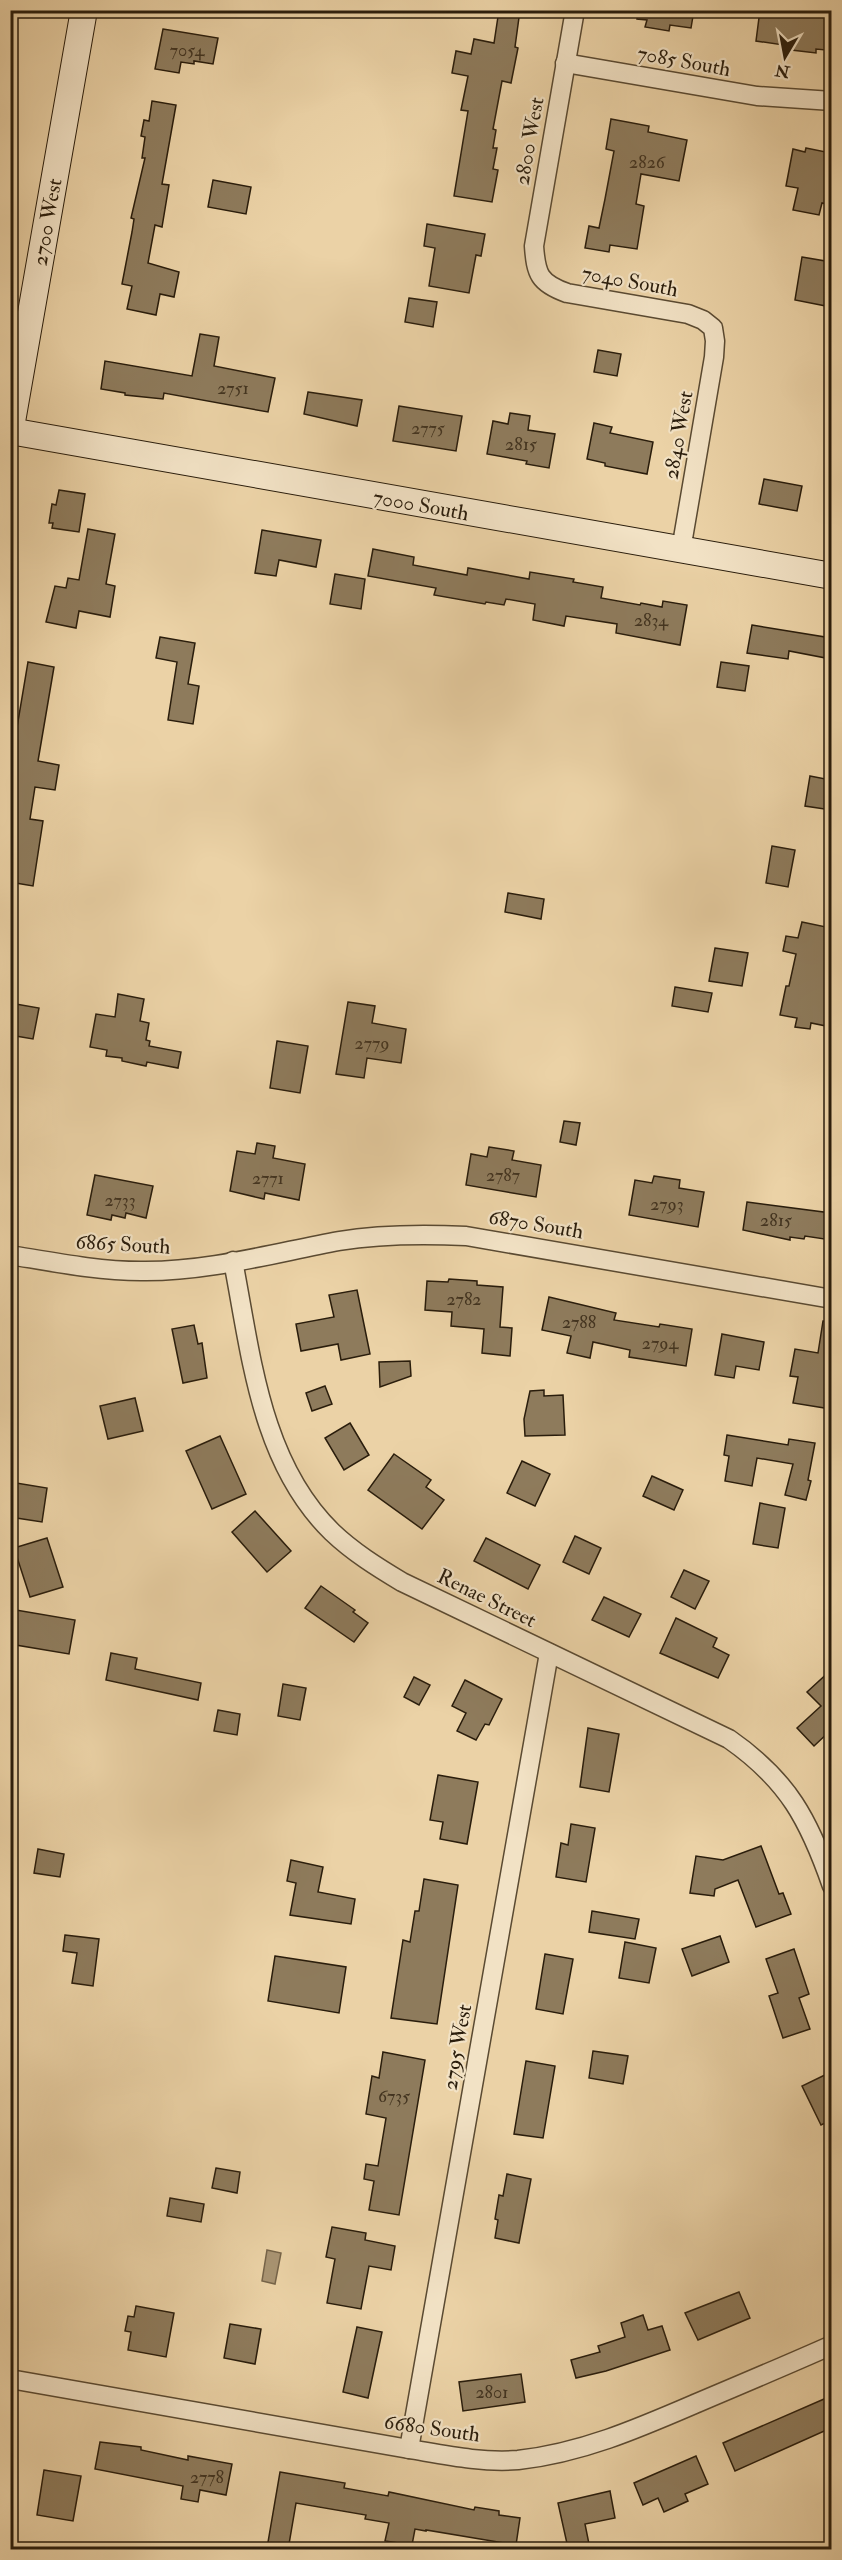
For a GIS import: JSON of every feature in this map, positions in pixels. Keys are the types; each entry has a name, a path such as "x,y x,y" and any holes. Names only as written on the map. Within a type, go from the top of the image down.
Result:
{"main road":[{"name":"2700 West","path":"11,431 84,10"},
{"name":"7000 South","path":"11,431 831,576"}],"street":[{"name":"2800 West","path":"540,278 535,265 534,246 575,10"},
{"name":"7085 South","path":"566,63 757,96 831,101"},
{"name":"7040 South","path":"540,278 550,287 567,293 688,314 703,320 713,328"},
{"name":"2840 West","path":"681,550 714,357 713,328"},
{"name":"6870 South","path":"233,1261 374,1237 412,1234 466,1236 831,1299"},
{"name":"6865 South","path":"10,1255 141,1272 233,1261"},
{"name":"Renae Street","path":"233,1261 258,1388 270,1429 284,1465 304,1497 331,1531 364,1559 402,1582 729,1739 749,1753 767,1768 791,1797 807,1822 831,1886"},
{"name":"2795 West","path":"409,2449 549,1653"},
{"name":"6680 South","path":"10,2379 409,2449 481,2459 516,2460 561,2454 638,2428 831,2345"}],"shaded area":[{"path":"267,2250 281,2253 275,2284 262,2281"}],"building":[{"path":"499,10 520,10 515,47 518,48 511,83 502,81 493,129 496,130 493,148 497,148 493,169 498,170 492,202 454,196 468,111 461,110 468,76 452,73 456,51 471,54 474,39 494,43"},
{"path":"638,10 694,10 691,28 670,25 669,31 645,27 647,20 637,19"},
{"path":"760,10 800,10 799,14 830,18 826,50 816,49 816,53 783,49 784,45 756,41"},
{"path":"163,29 218,38 213,64 194,61 194,64 181,62 179,73 155,69"},
{"path":"152,101 176,105 162,184 169,185 162,227 155,225 148,263 179,272 174,297 160,294 156,315 127,309 132,286 122,284 134,219 131,218 145,158 142,158 145,137 141,136 144,120 149,121"},
{"path":"611,119 649,126 648,132 687,140 679,181 641,174 636,204 644,206 637,249 610,245 609,252 585,248 589,226 599,228 605,199 614,151 606,149"},
{"path":"806,148 831,153 831,205 822,203 819,215 793,210 798,188 786,186 793,149 805,152"},
{"path":"213,180 251,187 246,214 208,207"},
{"path":"427,224 485,234 481,256 476,255 469,293 429,286 435,248 424,246"},
{"path":"802,257 831,262 831,307 795,300"},
{"path":"409,298 437,302 433,327 405,322"},
{"path":"200,334 219,337 214,366 275,378 268,412 164,393 163,399 125,395 125,393 101,389 105,361 192,376"},
{"path":"598,350 621,354 617,376 594,372"},
{"path":"308,392 362,400 357,426 304,414"},
{"path":"399,406 462,416 456,451 393,441"},
{"path":"510,413 530,416 528,430 555,434 549,468 526,464 527,461 487,454 493,421 508,424"},
{"path":"594,423 612,427 610,433 653,442 647,474 605,466 605,463 587,459"},
{"path":"764,479 802,486 797,511 759,504"},
{"path":"59,490 85,494 79,532 52,528 53,523 49,523 52,504 56,505"},
{"path":"88,529 115,534 106,584 115,586 110,617 79,611 76,628 46,622 55,586 66,588 68,578 79,580"},
{"path":"262,530 321,540 316,567 279,560 276,576 255,573"},
{"path":"373,549 414,557 413,565 467,575 468,568 529,579 530,572 574,579 573,582 603,587 601,598 662,607 663,601 687,605 680,645 616,633 617,624 566,616 564,626 533,620 535,604 506,599 504,605 486,602 485,604 434,595 436,588 368,576"},
{"path":"335,574 365,579 361,609 330,604"},
{"path":"752,625 831,638 831,659 789,651 788,659 747,653"},
{"path":"160,637 195,643 188,684 199,686 193,724 168,720 177,662 156,658"},
{"path":"28,662 54,667 38,761 59,765 55,790 35,787 30,819 43,821 33,886 10,882 10,769"},
{"path":"721,662 749,666 745,691 717,687"},
{"path":"810,776 831,780 831,810 805,806"},
{"path":"772,846 795,850 788,887 766,883"},
{"path":"508,893 544,899 541,919 505,912"},
{"path":"802,922 831,928 831,1027 811,1023 810,1029 795,1027 797,1018 780,1015 796,954 783,951 786,936 798,938"},
{"path":"715,948 748,953 742,986 709,981"},
{"path":"675,987 712,993 708,1012 672,1006"},
{"path":"118,994 144,999 140,1021 149,1023 146,1040 150,1041 149,1046 181,1052 178,1068 147,1062 146,1066 122,1061 122,1058 106,1056 107,1050 90,1047 96,1014 115,1017"},
{"path":"348,1002 375,1006 372,1023 406,1029 401,1063 367,1058 364,1078 336,1074"},
{"path":"10,1003 39,1008 33,1039 10,1035"},
{"path":"277,1041 308,1046 300,1093 270,1088"},
{"path":"564,1121 580,1123 576,1145 560,1142"},
{"path":"257,1143 275,1146 273,1158 305,1164 299,1200 265,1193 264,1199 230,1191 237,1151 255,1154"},
{"path":"489,1147 514,1151 512,1160 541,1165 536,1197 466,1185 471,1154 487,1157"},
{"path":"95,1175 153,1186 146,1218 126,1213 125,1218 112,1215 111,1220 87,1215"},
{"path":"654,1176 680,1180 679,1188 704,1192 698,1227 629,1215 635,1180 652,1183"},
{"path":"747,1202 831,1213 831,1240 805,1236 804,1239 790,1237 790,1240 743,1230"},
{"path":"449,1279 477,1281 477,1285 503,1287 500,1327 512,1328 510,1356 482,1353 484,1329 451,1326 452,1312 425,1310 427,1281 448,1282"},
{"path":"357,1290 370,1354 341,1360 338,1344 301,1351 296,1324 334,1317 329,1295"},
{"path":"549,1297 616,1313 614,1320 692,1329 686,1366 629,1357 630,1350 593,1342 590,1358 567,1353 571,1336 542,1330"},
{"path":"823,1321 831,1322 831,1409 793,1403 798,1377 790,1376 795,1349 818,1353"},
{"path":"194,1325 198,1344 202,1343 207,1378 183,1383 172,1329"},
{"path":"722,1334 764,1342 759,1370 736,1366 734,1378 715,1375"},
{"path":"410,1361 411,1376 380,1387 379,1362"},
{"path":"325,1386 332,1404 312,1411 306,1393"},
{"path":"544,1390 544,1396 563,1395 565,1435 525,1436 524,1419 530,1391"},
{"path":"135,1398 143,1431 108,1439 100,1406"},
{"path":"350,1423 369,1455 344,1470 325,1438"},
{"path":"727,1435 788,1445 789,1439 815,1443 808,1480 811,1481 806,1500 785,1495 793,1464 757,1458 752,1486 725,1481 729,1456 724,1455"},
{"path":"220,1436 246,1494 212,1509 186,1451"},
{"path":"394,1454 431,1480 426,1487 444,1500 422,1529 368,1490"},
{"path":"522,1461 550,1474 535,1506 507,1493"},
{"path":"652,1476 683,1490 674,1510 643,1496"},
{"path":"10,1482 47,1488 42,1522 10,1517"},
{"path":"760,1503 785,1508 778,1548 753,1544"},
{"path":"255,1511 291,1551 267,1572 232,1532"},
{"path":"575,1536 601,1548 589,1574 563,1562"},
{"path":"47,1538 63,1587 30,1597 14,1548"},
{"path":"486,1538 540,1565 528,1589 474,1561"},
{"path":"684,1570 709,1581 695,1609 671,1597"},
{"path":"321,1586 355,1610 353,1612 368,1623 354,1642 305,1608"},
{"path":"604,1597 641,1614 629,1637 592,1620"},
{"path":"10,1609 75,1620 69,1654 10,1644"},
{"path":"676,1618 717,1638 713,1647 729,1655 718,1678 660,1653"},
{"path":"111,1653 137,1658 135,1669 201,1683 198,1700 106,1680"},
{"path":"831,1670 831,1730 814,1746 797,1728 821,1706 807,1692"},
{"path":"414,1677 430,1685 419,1705 404,1697"},
{"path":"465,1680 502,1699 489,1725 485,1724 476,1740 457,1731 466,1713 452,1706"},
{"path":"283,1684 306,1688 300,1720 278,1716"},
{"path":"218,1710 240,1714 237,1735 214,1731"},
{"path":"588,1728 619,1734 609,1792 580,1787"},
{"path":"438,1775 478,1782 467,1844 440,1839 443,1822 430,1820"},
{"path":"571,1824 595,1828 586,1882 556,1877 561,1843 568,1845"},
{"path":"761,1846 779,1894 783,1893 791,1914 756,1927 738,1880 715,1889 714,1896 690,1893 696,1856 723,1860"},
{"path":"38,1849 64,1854 60,1877 34,1873"},
{"path":"291,1860 323,1867 318,1892 355,1899 351,1924 290,1915 296,1883 287,1881"},
{"path":"424,1879 458,1885 437,2024 391,2018 403,1940 410,1942 415,1911 419,1911"},
{"path":"592,1911 639,1919 635,1939 589,1932"},
{"path":"65,1935 99,1939 93,1986 72,1983 77,1953 63,1951"},
{"path":"720,1936 729,1962 692,1976 682,1949"},
{"path":"625,1942 656,1948 649,1983 619,1978"},
{"path":"794,1949 809,1994 799,1998 810,2029 783,2038 769,1996 778,1993 766,1959"},
{"path":"545,1954 573,1959 563,2014 536,2009"},
{"path":"275,1956 346,1967 339,2013 268,2001"},
{"path":"593,2051 628,2056 623,2084 589,2078"},
{"path":"383,2052 425,2060 399,2215 369,2210 374,2181 364,2179 366,2164 378,2166 386,2118 366,2114 372,2076 379,2078"},
{"path":"526,2061 555,2066 543,2138 514,2134"},
{"path":"831,2072 831,2120 821,2125 802,2086"},
{"path":"216,2168 240,2172 237,2193 212,2188"},
{"path":"507,2174 531,2179 519,2243 495,2238 499,2195 503,2196"},
{"path":"170,2198 204,2204 201,2222 167,2216"},
{"path":"332,2227 366,2233 365,2240 395,2246 391,2270 369,2266 361,2309 327,2303 335,2259 326,2257"},
{"path":"739,2292 750,2318 698,2340 685,2313"},
{"path":"136,2306 174,2313 166,2357 128,2350 131,2332 125,2331 128,2316 134,2317"},
{"path":"643,2315 648,2330 662,2326 670,2350 606,2371 576,2378 571,2360 600,2352 598,2346 625,2337 621,2323"},
{"path":"230,2324 261,2329 255,2364 224,2358"},
{"path":"357,2327 382,2332 368,2398 343,2392"},
{"path":"521,2374 525,2402 463,2411 459,2382"},
{"path":"831,2396 831,2428 735,2471 723,2443"},
{"path":"100,2442 141,2447 141,2450 188,2460 188,2456 232,2464 226,2495 200,2490 198,2502 181,2499 183,2486 95,2469"},
{"path":"696,2456 708,2484 685,2494 688,2501 664,2512 658,2498 643,2505 634,2483"},
{"path":"44,2470 81,2476 73,2521 37,2515"},
{"path":"280,2472 345,2483 344,2488 388,2496 389,2492 474,2510 475,2507 499,2511 499,2515 520,2518 516,2545 415,2529 412,2545 385,2541 389,2523 365,2519 366,2515 296,2503 288,2550 267,2548"},
{"path":"610,2491 615,2518 585,2524 589,2544 568,2548 558,2503"}]}
